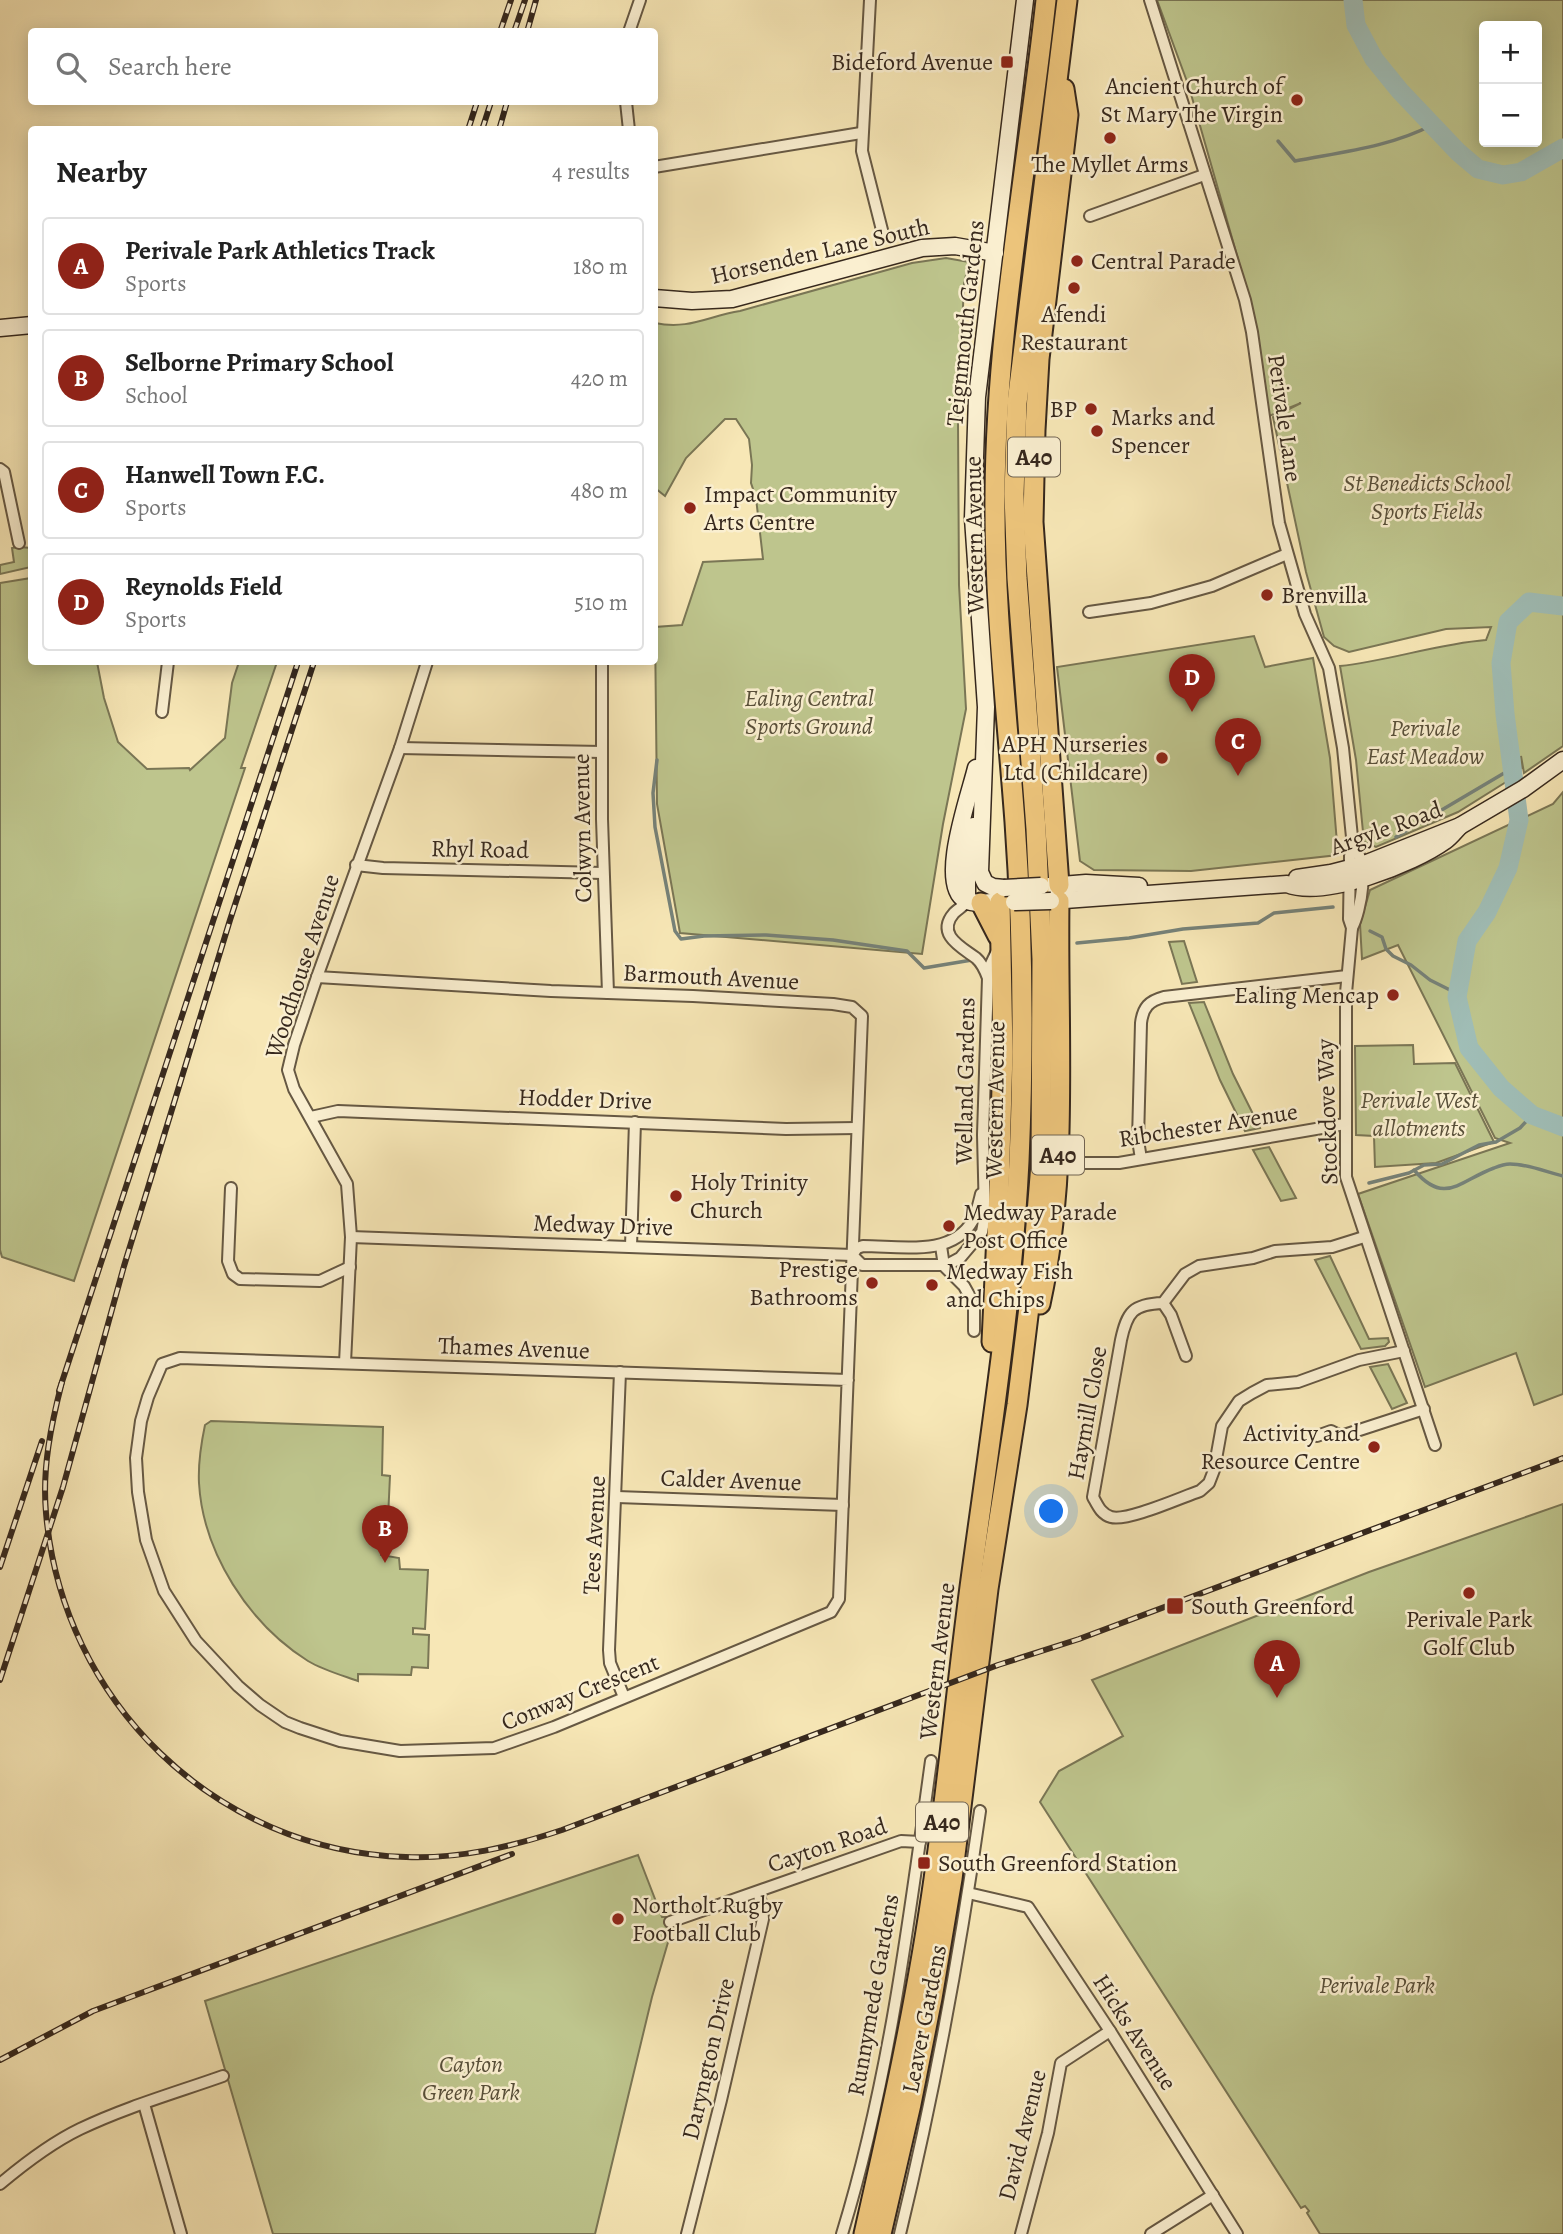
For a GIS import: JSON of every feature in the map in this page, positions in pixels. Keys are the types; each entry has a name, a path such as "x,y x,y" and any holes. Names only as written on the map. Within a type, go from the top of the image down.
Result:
{"highway":[{"name":"Western Avenue","path":"864,2234 895,2099 934,1883 1010,1284 1019,1163 1021,962 1015,830 996,577 997,414 1007,306 1046,0"},
{"name":"Western Avenue","path":"883,2234 932,1998 952,1879 988,1589 1017,1405 1030,1299 1041,1164 1042,959 1014,494 1017,403 1067,0"},
{"name":"A40","path":"1017,1405 1048,1267 1058,1161 1060,1077 1055,893 1033,522 1040,359 1068,116 1060,60"},
{"name":"A40","path":"992,897 999,940 1003,1052 991,1360 996,1406"}],"main road":[{"name":"Teignmouth Gardens","path":"984,735 986,707 973,518 977,397 1026,0"},
{"name":"Horsenden Lane South","path":"658,298 692,301 732,299 930,247 955,246 995,253"},
{"path":"0,328 28,325"},
{"path":"984,735 980,872 992,897"},
{"path":"984,735 953,868 955,889 992,897"},
{"name":"Argyle Road","path":"992,897 1287,884 1297,888 1356,874 1423,855 1447,840 1460,826 1524,789 1563,760"},
{"path":"983,779 969,850 992,897"}],"street":[{"path":"630,28 640,0"},
{"path":"870,0 862,151 883,234"},
{"name":"Perivale Lane","path":"1150,0 1245,300 1256,357 1273,494 1305,614 1329,668 1343,748 1353,847 1360,855 1356,874"},
{"path":"625,105 628,126"},
{"path":"658,165 862,133"},
{"path":"1090,216 1204,175"},
{"path":"0,457 0,469 4,472 19,543"},
{"path":"0,516 13,513"},
{"path":"1089,612 1151,603 1212,586 1287,554"},
{"path":"162,665 162,712 168,665"},
{"name":"Woodhouse Avenue","path":"345,1363 351,1237 347,1184 294,1089 288,1070 317,977 400,748 426,665"},
{"name":"Colwyn Avenue","path":"602,665 603,873 608,993"},
{"path":"400,748 602,752"},
{"name":"Rhyl Road","path":"356,865 383,868 603,873"},
{"name":"Stockdove Way","path":"1356,874 1357,919 1352,928 1347,976 1346,1177 1436,1445"},
{"name":"Welland Gardens","path":"988,978 977,959 959,948 950,936 954,913 992,897"},
{"name":"Welland Gardens","path":"983,1186 988,978 999,940"},
{"path":"1141,1159 1138,1140 1141,1023 1144,1007 1164,997 1347,976"},
{"name":"Barmouth Avenue","path":"317,977 706,996 852,1007 862,1016 852,1255"},
{"name":"Hodder Drive","path":"311,1117 338,1111 786,1129 857,1128"},
{"path":"631,1246 635,1122"},
{"name":"Ribchester Avenue","path":"1077,1163 1119,1163 1345,1124"},
{"path":"983,1186 985,1216 982,1231 972,1247 960,1258 944,1266 862,1265 852,1255 857,1248 863,1246 941,1246 954,1240 966,1231 974,1218 983,1186"},
{"path":"231,1188 228,1261 233,1274 240,1279 320,1281 350,1267"},
{"name":"Medway Drive","path":"351,1237 852,1255"},
{"path":"1186,1356 1171,1315 1163,1303 1185,1273 1199,1266 1253,1258 1275,1251 1332,1247 1364,1237"},
{"path":"941,1246 944,1266 969,1295 974,1308 974,1331"},
{"name":"Conway Crescent","path":"180,1358 162,1364 141,1421 136,1458 140,1515 155,1567 177,1614 213,1660 260,1705 285,1722 340,1741 400,1751 441,1752 503,1746 831,1612 839,1599 852,1255"},
{"name":"Haymill Close","path":"1163,1303 1138,1308 1130,1313 1124,1326 1093,1497 1101,1511 1111,1517 1125,1518 1200,1491 1209,1483 1214,1469 1222,1426 1239,1401 1252,1393 1267,1385 1298,1382 1359,1360 1404,1351"},
{"name":"Thames Avenue","path":"180,1358 848,1380"},
{"name":"Tees Avenue","path":"620,1372 609,1650 610,1663 624,1697"},
{"path":"1317,1436 1331,1431 1341,1436 1423,1409"},
{"name":"Calder Avenue","path":"617,1497 843,1505"},
{"name":"Runnymede Gardens","path":"842,2234 876,2102 915,1882 931,1761"},
{"name":"Leaver Gardens","path":"900,2234 945,2032 979,1811"},
{"name":"Cayton Road","path":"670,1922 901,1841 920,1842"},
{"name":"Daryngton Drive","path":"687,2234 763,1919 758,1892"},
{"name":"Hicks Avenue","path":"968,1893 1028,1907 1111,2031 1237,2234"},
{"name":"David Avenue","path":"1021,2234 1048,2133 1062,2063 1111,2031"},
{"path":"0,2184 32,2158 79,2130 223,2076"},
{"path":"144,2104 181,2234"},
{"path":"1151,2234 1213,2195"}],"green space":[{"path":"1157,0 1563,0 1563,746 1524,773 1521,756 1522,768 1506,778 1506,782 1458,812 1376,847 1364,842 1356,760 1340,666 1486,640 1491,627 1446,629 1349,652 1334,646 1324,637 1306,572 1273,417 1301,403 1269,416 1238,259 1189,87"},
{"name":"Ealing Central Sports Ground","path":"946,258 969,262 964,284 958,421 959,585 966,709 943,824 922,954 680,933 657,804 655,665 658,665 658,627 682,625 703,562 763,559 756,498 751,483 749,439 736,419 725,419 686,458 665,496 658,490 658,324 678,325 698,322 912,263"},
{"path":"12,548 28,548 28,568 0,574 0,565 14,562"},
{"path":"28,578 28,665 98,665 104,698 118,742 147,769 190,770 225,738 232,683 238,665 276,665 241,768 245,768 74,1281 2,1257 0,1250 0,583"},
{"path":"1254,636 1265,667 1313,658 1330,758 1338,855 1191,871 1094,870 1080,861 1057,667"},
{"path":"1563,792 1563,1394 1534,1405 1516,1353 1425,1387 1358,1194 1510,1143 1495,1138 1398,945 1362,959 1360,924 1370,890 1553,804"},
{"path":"1184,941 1197,982 1182,984 1169,942"},
{"path":"1204,1002 1233,1074 1260,1128 1245,1131 1220,1080 1189,1003"},
{"name":"Perivale West allotments","path":"1413,1045 1414,1064 1455,1063 1494,1142 1436,1163 1375,1167 1374,1136 1356,1135 1355,1046"},
{"path":"1269,1147 1296,1198 1281,1201 1253,1150"},
{"path":"1330,1256 1369,1339 1388,1338 1389,1342 1385,1346 1361,1349 1315,1260"},
{"path":"1388,1364 1407,1403 1392,1409 1370,1367"},
{"path":"211,1421 383,1427 382,1475 390,1476 388,1518 383,1519 381,1555 399,1558 400,1569 428,1570 425,1629 413,1628 413,1634 429,1635 428,1668 412,1667 411,1675 358,1674 358,1681 308,1661 287,1646 249,1607 220,1560 202,1509 199,1461 205,1425"},
{"name":"Perivale Park","path":"1563,1504 1563,2234 1320,2234 1307,2213 1309,2211 1305,2206 1301,2208 1040,1802 1059,1771 1123,1736 1092,1680 1369,1572"},
{"name":"Cayton Green Park","path":"638,1855 662,1917 666,1917 671,1932 652,1997 595,2234 273,2234 205,2001"}],"waterway":[{"path":"1353,0 1356,25 1374,59 1400,91 1458,152 1478,169 1503,175 1521,172 1563,148"},
{"path":"1278,141 1295,161 1382,144 1432,125"},
{"path":"1563,606 1529,602 1508,622 1501,663 1519,820 1508,868 1487,912 1467,941 1457,997 1469,1048 1501,1088 1532,1115 1563,1127"},
{"path":"657,760 653,793 655,827 675,931 681,939 766,935 833,940 907,951 924,968 972,960"},
{"path":"1396,837 1511,769"},
{"path":"1077,943 1183,929 1258,923 1274,913 1333,907"},
{"path":"1370,931 1382,937 1386,949 1393,956 1458,994"},
{"path":"1369,1183 1409,1173 1424,1165 1442,1164 1479,1145 1496,1142 1520,1128 1532,1115"},
{"path":"1414,1170 1425,1181 1444,1189 1508,1164 1563,1176"}],"railway":[{"path":"501,28 511,0"},
{"path":"515,28 525,0"},
{"path":"528,28 536,0"},
{"path":"469,126 476,105"},
{"path":"483,126 490,105"},
{"path":"500,126 506,105"},
{"path":"59,1391 297,665"},
{"path":"0,1680 63,1487 124,1266 230,920 313,665"},
{"path":"62,1382 48,1447 46,1513 58,1582 82,1645 117,1703 160,1753 212,1795 271,1827 336,1848 406,1857 485,1851 562,1830 998,1665 1079,1639 1563,1458"},
{"path":"0,1567 42,1441"},
{"path":"0,2060 93,2011 512,1854"}],"place":[{"name":"Bideford Avenue","path":"1007,62"},
{"name":"Ancient Church of St Mary The Virgin","path":"1297,100"},
{"name":"The Myllet Arms","path":"1110,138"},
{"name":"Central Parade","path":"1077,261"},
{"name":"Afendi Restaurant","path":"1074,288"},
{"name":"BP","path":"1091,409"},
{"name":"Marks and Spencer","path":"1097,431"},
{"name":"Impact Community Arts Centre","path":"690,508"},
{"name":"Brenvilla","path":"1267,595"},
{"name":"Reynolds Field","path":"1192,712"},
{"name":"APH Nurseries Ltd (Childcare)","path":"1162,758"},
{"name":"Hanwell Town F.C.","path":"1238,776"},
{"name":"Ealing Mencap","path":"1393,995"},
{"name":"Holy Trinity Church","path":"676,1196"},
{"name":"Medway Parade Post Office","path":"949,1226"},
{"name":"Prestige Bathrooms","path":"872,1283"},
{"name":"Medway Fish and Chips","path":"932,1285"},
{"name":"Activity and Resource Centre","path":"1374,1447"},
{"name":"Selborne Primary School","path":"385,1563"},
{"name":"Perivale Park Golf Club","path":"1469,1593"},
{"name":"South Greenford","path":"1175,1606"},
{"name":"Perivale Park Athletics Track","path":"1277,1698"},
{"name":"South Greenford Station","path":"924,1863"},
{"name":"Northolt Rugby Football Club","path":"618,1919"}],"park label":[{"name":"St Benedicts School Sports Fields","path":"1427,497"},
{"name":"Perivale East Meadow","path":"1425,742"}]}
